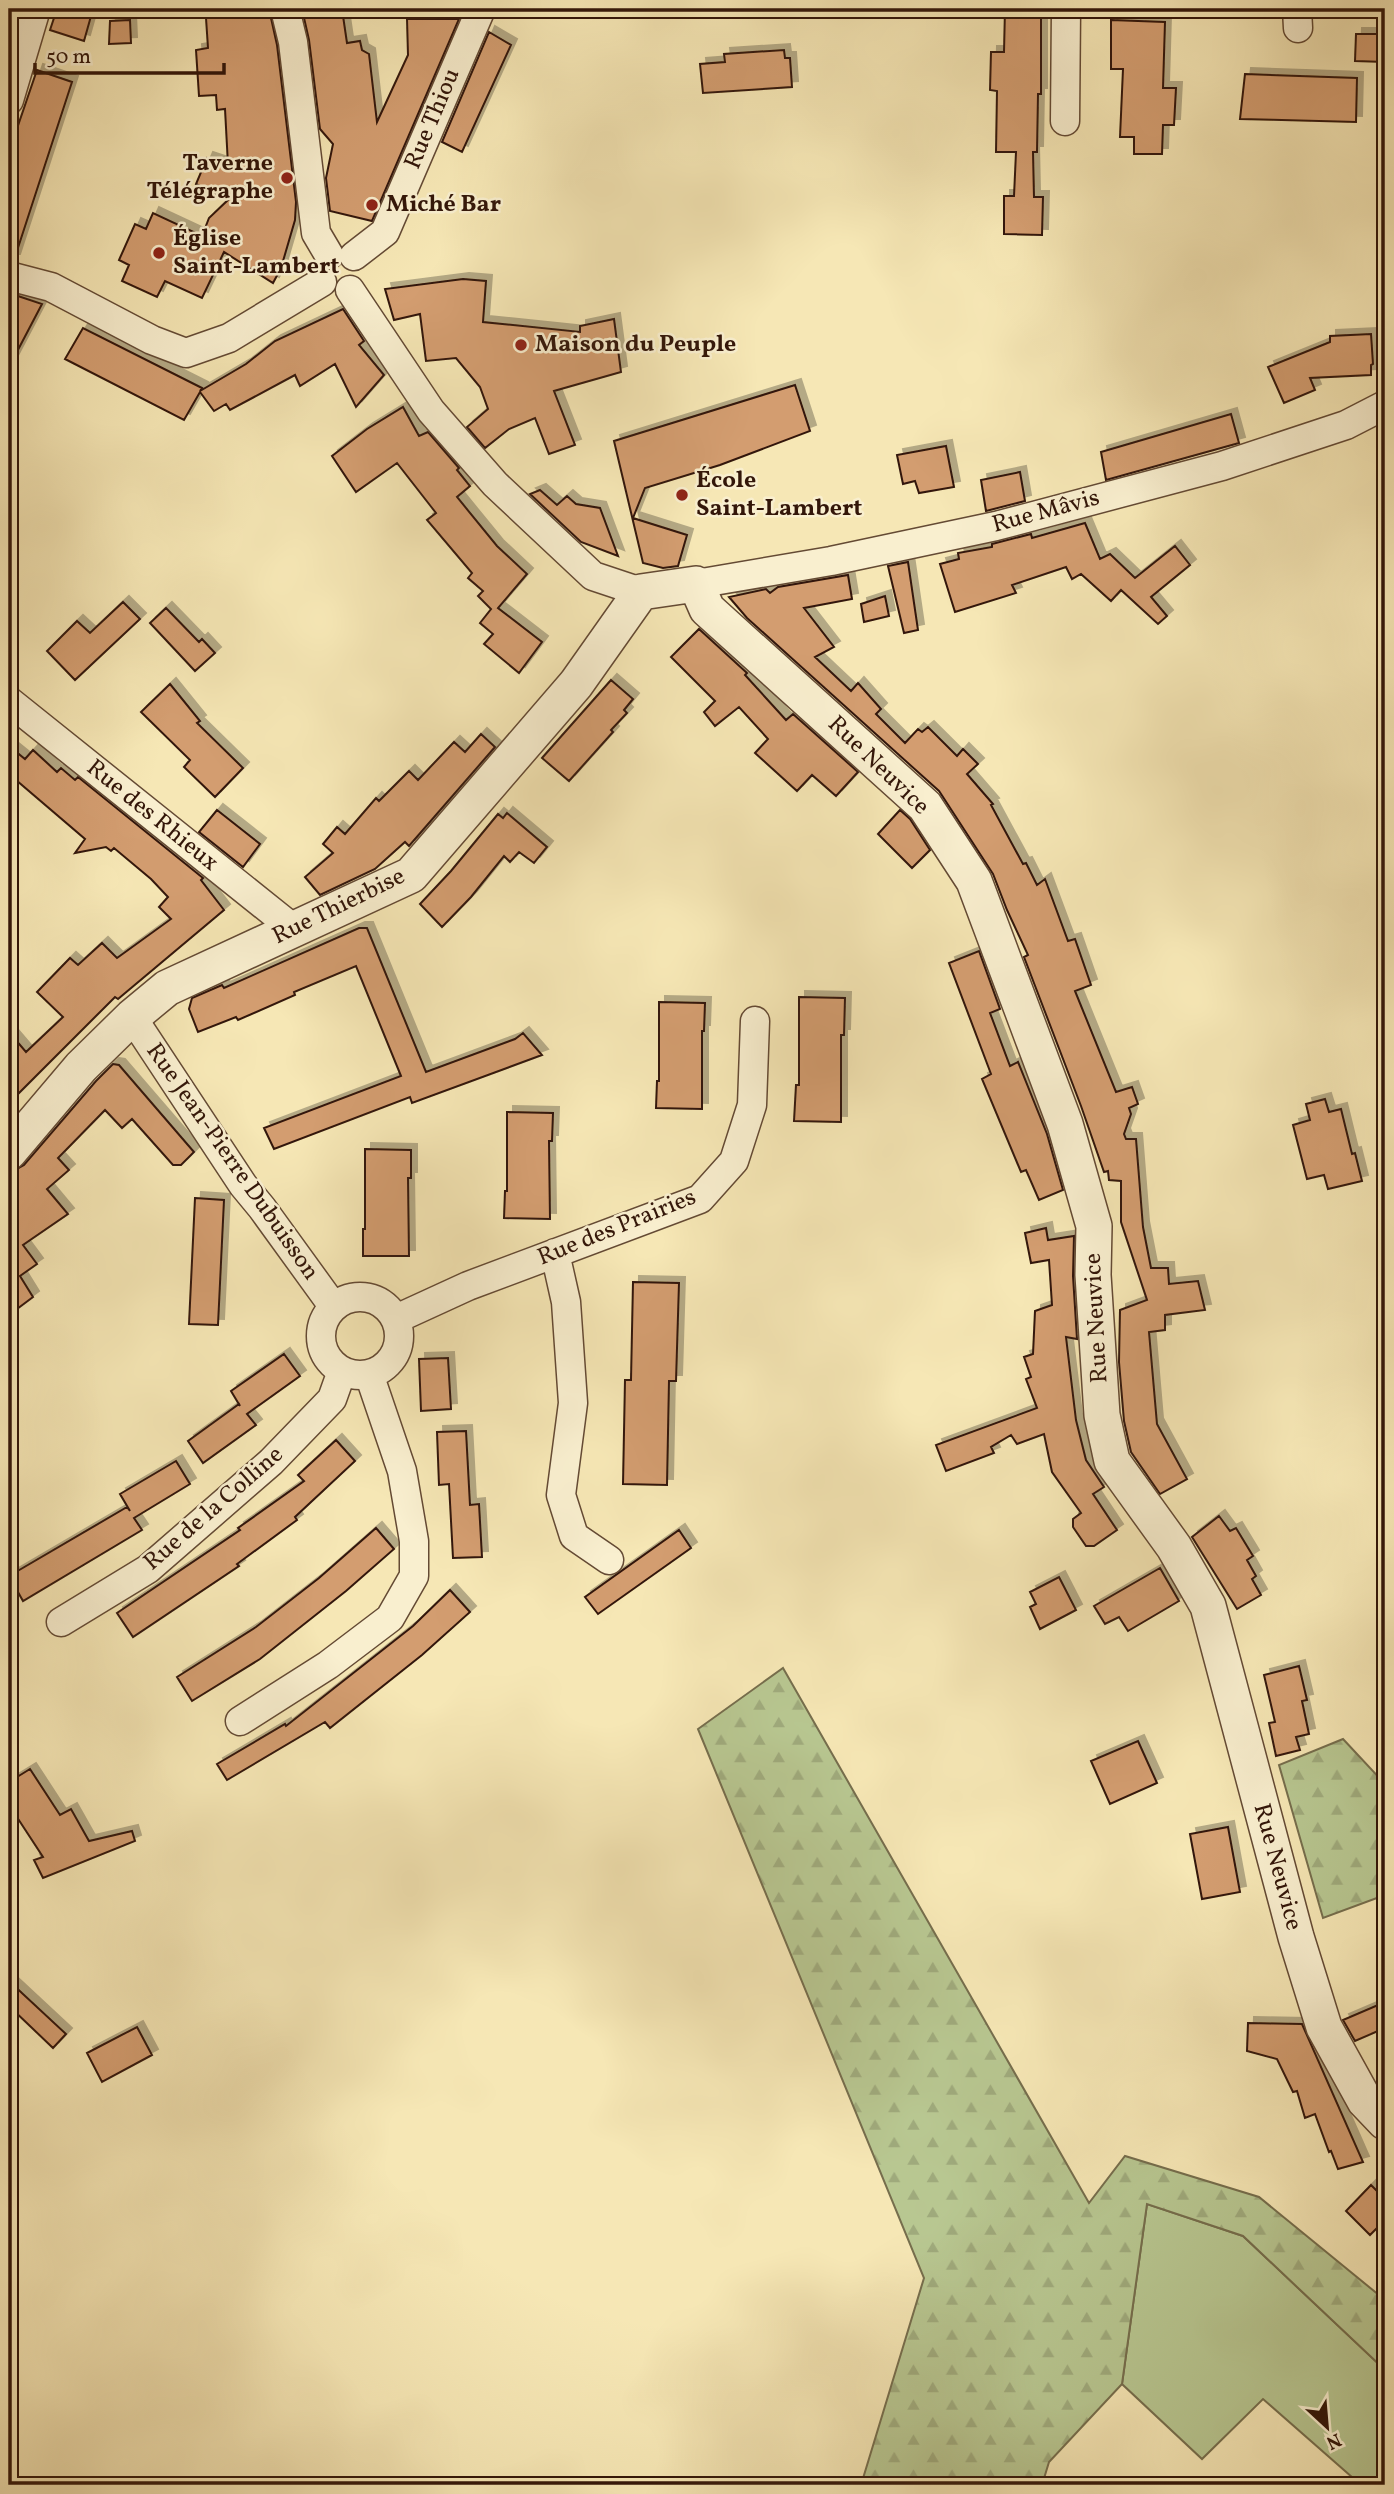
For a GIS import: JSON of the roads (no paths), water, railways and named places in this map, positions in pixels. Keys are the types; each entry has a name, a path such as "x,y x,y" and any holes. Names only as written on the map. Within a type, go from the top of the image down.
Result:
{"street":[{"path":"9,100 36,9"},
{"path":"285,9 293,43 316,233 335,264 361,268 360,276 350,290 431,411 495,484 593,576 641,592 696,584"},
{"name":"Rue Thiou","path":"9,276 51,287 152,340 186,353 229,338 385,232 481,9"},
{"path":"1065,121 1066,9"},
{"name":"Rue Mâvis","path":"696,584 831,561 996,526 1222,466 1346,425 1385,405"},
{"name":"Rue Neuvice","path":"696,584 707,609 925,806 974,881 1065,1124 1094,1226 1093,1275 1102,1415 1112,1461 1174,1547 1208,1606 1296,1937 1324,2027 1366,2101 1385,2122"},
{"name":"Rue Thierbise","path":"12,1141 81,1067 132,1017 167,988 411,874 576,684 641,592"},
{"name":"Rue des Rhieux","path":"9,701 295,930"},
{"name":"Rue Jean-Pierre Dubuisson","path":"132,1017 243,1185 333,1306"},
{"name":"Rue des Prairies","path":"396,1319 468,1286 700,1199 734,1161 752,1105 755,1021"},
{"path":"555,1253 566,1302 573,1403 561,1494 574,1536 609,1560"},
{"name":"Rue Jean-Pierre Dubuisson","path":"240,1721 328,1665 390,1618 414,1576 414,1541 402,1471 355,1373 324,1353 320,1328 333,1306 355,1296 379,1301 396,1319"},
{"path":"355,1373 389,1363 399,1342 396,1319"},
{"name":"Rue de la Colline","path":"61,1622 148,1569 271,1462 355,1373"}],"place":[{"name":"Taverne Télégraphe","path":"287,178"},
{"name":"Miché Bar","path":"372,205"},
{"name":"Église Saint-Lambert","path":"159,253"},
{"name":"Maison du Peuple","path":"521,345"},
{"name":"École Saint-Lambert","path":"682,495"}]}
